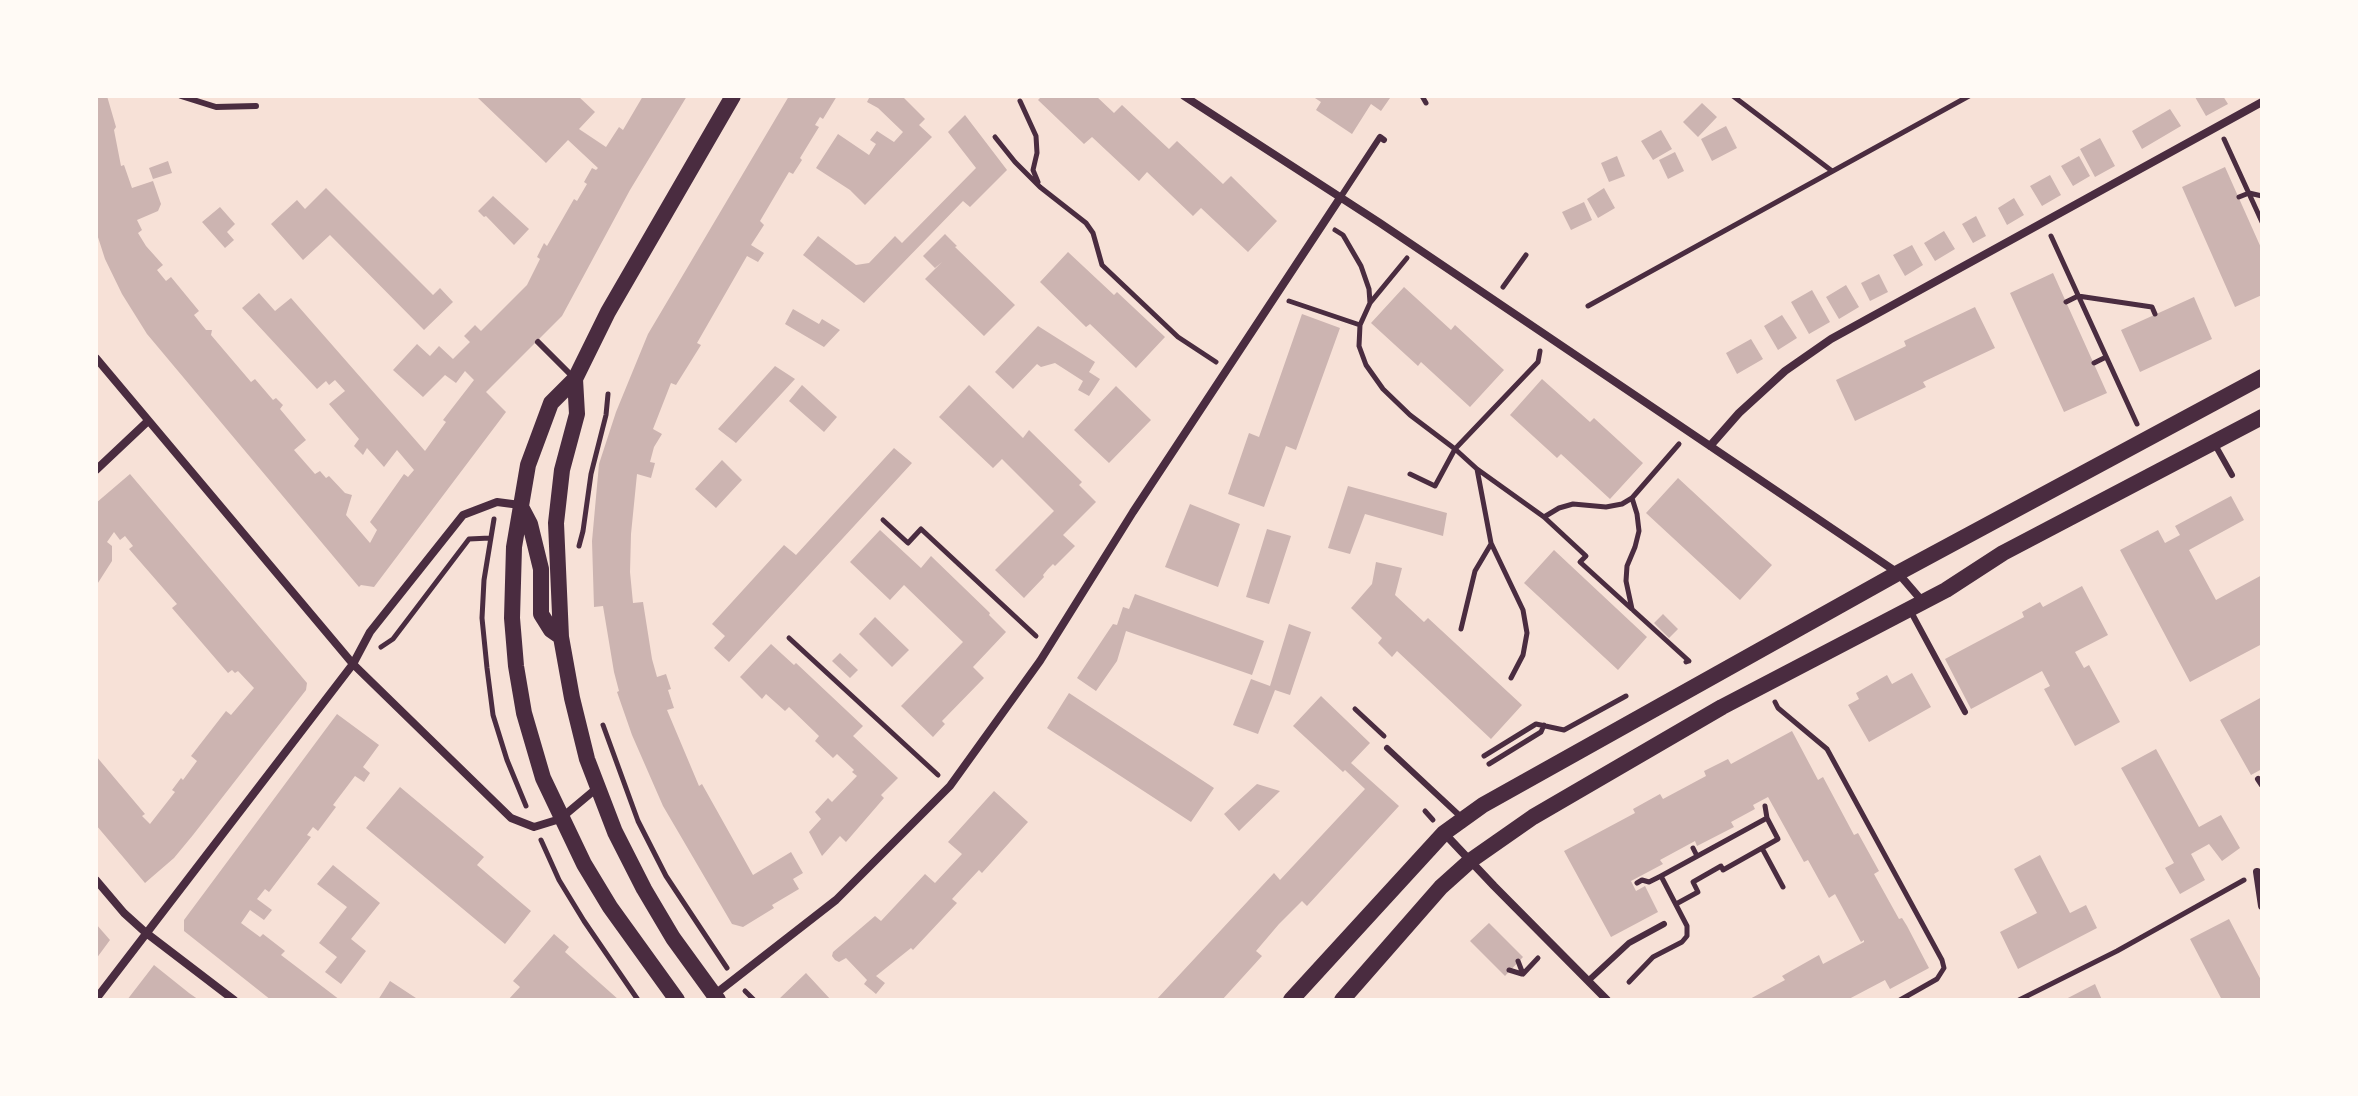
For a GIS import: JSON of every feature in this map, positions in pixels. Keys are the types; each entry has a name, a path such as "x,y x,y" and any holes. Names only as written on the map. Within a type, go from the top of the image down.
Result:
{"main road":[{"path":"677,1000 610,907 560,819 524,713 516,666 512,583 520,505 528,465 551,403 575,379 608,312 733,96"},
{"path":"1291,1000 1444,833 1483,805 1898,573 2262,377"},
{"path":"575,379 577,414 562,470 556,523 561,637 572,698 597,788 615,832 673,938 716,998"},
{"path":"1342,1000 1441,887 1470,861 1533,817 1765,684 1946,590 2003,553 2262,417"},
{"path":"520,505 530,524 541,569 541,614 551,630 561,637"}],"street":[{"path":"1184,96 1416,247 1898,573 1916,606"},
{"path":"1710,446 1739,413 1785,371 1820,347 2262,102"},
{"path":"716,998 734,979 836,900 950,786 1049,648 1133,512 1340,198"},
{"path":"96,358 353,664 511,818 534,827 560,819 597,788"},
{"path":"96,470 148,421"},
{"path":"96,999 353,664 370,632 463,515 497,502 520,505"},
{"path":"1444,833 1607,1000"},
{"path":"2257,872 2262,906"},
{"path":"96,880 145,932 234,1000"}],"lane":[{"path":"181,96 216,107 256,106"},
{"path":"1340,198 1380,137 1384,140"},
{"path":"538,342 575,379"},
{"path":"2214,443 2232,475"},
{"path":"1916,606 1965,712"},
{"path":"1387,748 1463,819"},
{"path":"2257,872 2262,862"},
{"path":"1588,981 1629,943 1664,924"}],"path":[{"path":"1422,96 1426,103"},
{"path":"1733,96 1832,171"},
{"path":"1588,306 1969,96"},
{"path":"1020,101 1036,136 1037,153 1033,170 1040,187"},
{"path":"2218,126 2262,222"},
{"path":"995,137 1040,187 1086,223 1093,233 1102,265 1178,337 1227,369"},
{"path":"2239,197 2249,193 2262,196"},
{"path":"2044,221 2127,404"},
{"path":"1323,223 1343,235 1361,266 1370,303"},
{"path":"1416,247 1370,303 1360,325 1359,346 1366,365 1383,389 1410,415 1544,517 1586,556 1580,562 1689,661 1686,662"},
{"path":"1494,300 1526,255"},
{"path":"1275,296 1360,325"},
{"path":"2066,302 2078,296 2152,307 2155,314"},
{"path":"1410,474 1435,486 1455,449 1538,362 1544,334"},
{"path":"2094,363 2106,357"},
{"path":"578,549 608,394"},
{"path":"1544,517 1573,504 1606,507 1622,504 1632,498 1689,433"},
{"path":"1477,469 1491,543 1523,610 1527,633 1523,655 1511,678"},
{"path":"1632,498 1639,531 1627,566 1626,581 1633,610"},
{"path":"883,520 908,543 921,529 1049,648"},
{"path":"353,664 393,639 469,539 490,538"},
{"path":"1461,629 1475,571 1491,543"},
{"path":"789,638 950,786"},
{"path":"1765,684 1778,708 1827,749 1942,960 1944,968 1937,979 1900,1000"},
{"path":"1484,756 1536,724 1564,730 1626,696"},
{"path":"1355,709 1385,737 1387,748"},
{"path":"600,718 638,821 666,876 734,979"},
{"path":"1489,764 1541,732 1544,725"},
{"path":"1676,904 1698,892 1693,882 1721,866 1723,870 1778,839 1767,818 1765,806"},
{"path":"1637,883 1661,876 1767,818"},
{"path":"1693,848 1697,856"},
{"path":"1762,848 1783,887"},
{"path":"2019,1000 2218,897 2257,872"},
{"path":"1629,982 1653,957 1682,942 1687,936 1687,926 1661,876"},
{"path":"1523,974 1538,958"},
{"path":"1523,974 1514,965 1523,974"}],"building":[{"path":"96,96 107,96 116,127 121,166 124,165 132,188 153,181 161,204 158,211 137,220 142,230 138,233 163,265 157,270 166,281 171,277 199,311 194,315 206,330 212,330 211,335 251,382 255,379 273,400 276,398 283,405 280,409 306,440 294,450 315,474 320,471 326,478 329,476 345,493 352,495 346,515 370,543 377,530 370,522 404,474 408,477 414,470 397,450 384,467 367,448 363,455 354,446 359,439 329,404 345,391 335,380 329,385 326,381 317,389 242,308 259,293 275,311 291,298 425,451 446,422 443,420 474,380 465,371 456,383 445,375 423,397 393,370 417,344 430,356 439,346 453,359 470,342 464,336 475,325 481,331 527,285 544,243 547,246 574,199 577,201 592,168 598,168 568,140 546,163 478,98 578,96 595,112 579,129 606,147 619,127 623,130 643,96 687,96 630,190 562,316 486,392 506,412 374,587 359,587 147,334 122,294 96,231"},
{"path":"789,96 837,96 823,119 820,117 815,125 819,127 800,158 802,160 793,174 789,172 760,221 764,225 751,245 764,253 758,262 747,256 697,343 701,345 676,385 671,383 653,429 662,434 650,462 655,463 651,478 637,474 631,534 633,603 643,602 657,677 666,674 671,689 668,690 674,708 667,710 699,786 702,784 753,875 791,852 803,873 793,879 799,889 743,927 732,924 663,806 632,735 617,692 603,606 594,607 592,541 599,464 616,412 648,334"},
{"path":"870,96 902,96 925,119 919,125 932,137 865,205 850,190 816,168 838,134 869,155 876,144 870,140 877,131 894,142 903,132 878,108 867,102"},
{"path":"1042,96 1096,96 1114,113 1122,105 1169,149 1177,141 1223,184 1231,176 1277,221 1248,252 1201,208 1193,216 1147,172 1139,181 1092,137 1084,144 1038,100"},
{"path":"1312,96 1390,98 1381,111 1371,104 1352,134 1316,110 1321,102"},
{"path":"2223,96 2228,104 2206,116 2195,97"},
{"path":"1702,103 1717,117 1698,137 1683,122"},
{"path":"2170,109 2181,126 2142,149 2132,131"},
{"path":"965,115 1007,170 970,207 963,201 864,303 803,255 818,236 856,265 869,263 895,236 902,243 976,168 948,132"},
{"path":"1726,126 1737,148 1712,161 1701,139"},
{"path":"1661,130 1672,149 1653,160 1641,141"},
{"path":"2100,138 2115,166 2095,177 2080,149"},
{"path":"1675,152 1684,171 1668,179 1659,160"},
{"path":"1617,156 1625,176 1609,182 1601,163"},
{"path":"2079,156 2090,176 2073,186 2061,166"},
{"path":"168,161 172,173 153,179 149,168"},
{"path":"2225,167 2262,250 2262,295 2235,307 2182,187"},
{"path":"2050,175 2061,195 2042,206 2030,186"},
{"path":"326,188 433,295 440,288 453,302 424,330 330,235 303,260 271,224 297,200 305,209"},
{"path":"1604,188 1615,208 1598,218 1587,199"},
{"path":"493,196 529,229 514,245 478,211"},
{"path":"2014,198 2024,215 2007,225 1998,208"},
{"path":"1584,202 1592,220 1571,230 1562,212"},
{"path":"220,207 235,224 227,232 234,240 225,248 202,222"},
{"path":"1976,216 1986,236 1973,243 1962,224"},
{"path":"1944,231 1955,249 1935,261 1924,243"},
{"path":"945,234 1015,305 984,336 925,279 942,262 935,268 923,256"},
{"path":"1912,245 1923,265 1905,276 1893,255"},
{"path":"1068,252 1165,337 1136,368 1090,324 1086,327 1040,282"},
{"path":"2053,273 2107,393 2064,412 2010,293"},
{"path":"1879,274 1888,292 1870,301 1861,283"},
{"path":"1846,285 1859,307 1839,319 1826,297"},
{"path":"1404,287 1451,330 1455,325 1504,370 1470,407 1421,362 1418,366 1371,323"},
{"path":"1812,290 1830,322 1809,334 1791,302"},
{"path":"2194,297 2212,339 2140,372 2121,330"},
{"path":"1975,307 1995,348 1923,382 1926,387 1855,421 1836,380 1906,346 1904,341"},
{"path":"793,309 819,324 822,319 840,330 824,347 785,324"},
{"path":"1302,314 1340,328 1296,450 1286,446 1264,507 1228,494 1249,433 1259,437"},
{"path":"1782,315 1797,338 1778,350 1764,326"},
{"path":"1038,326 1095,362 1089,372 1100,379 1089,396 1078,390 1083,381 1055,363 1041,367 1037,364 1013,389 995,372"},
{"path":"1751,339 1763,359 1737,374 1726,353"},
{"path":"775,366 795,379 736,443 718,429"},
{"path":"1542,379 1590,422 1594,418 1643,463 1610,499 1561,454 1557,458 1510,415"},
{"path":"802,385 837,417 824,432 789,401"},
{"path":"969,385 1023,438 1029,430 1082,482 1079,485 1096,502 1063,535 1075,546 1048,569 1024,598 995,570 1054,511 1002,459 993,468 939,417"},
{"path":"1116,386 1151,420 1109,463 1074,430"},
{"path":"894,448 912,463 729,662 714,648 725,636 712,624 784,545 796,555"},
{"path":"722,460 742,480 716,508 695,489"},
{"path":"130,474 307,683 306,690 193,835 174,858 145,883 96,825 96,756 150,824 175,792 172,790 197,761 191,756 226,711 231,715 254,688 238,671 228,673 172,608 177,604 129,549 133,546 125,536 120,540 114,532 107,542 112,546 112,561 96,586 96,503"},
{"path":"1678,478 1772,565 1740,600 1646,513"},
{"path":"1348,486 1447,513 1443,536 1365,514 1350,554 1328,548"},
{"path":"2231,496 2244,520 2189,550 2216,600 2262,575 2262,644 2190,682 2120,550 2158,530 2165,543 2180,535 2175,526"},
{"path":"1190,504 1240,524 1218,587 1165,567"},
{"path":"1267,529 1291,536 1269,604 1246,597"},
{"path":"880,530 921,568 931,556 1006,632 973,667 984,678 942,721 945,724 933,737 901,706 963,642 904,585 890,600 850,562"},
{"path":"1554,550 1647,637 1618,670 1524,583"},
{"path":"1376,562 1402,568 1395,595 1424,622 1428,618 1522,705 1491,739 1397,651 1392,657 1378,643 1382,638 1351,608 1372,584"},
{"path":"2082,586 2108,635 2075,652 2084,668 2089,665 2120,722 2075,746 2044,689 2050,686 2042,671 1971,709 1945,659 2024,617 2022,612 2040,602 2043,607"},
{"path":"1135,594 1264,641 1252,675 1126,631 1117,661 1096,691 1077,678 1113,624 1117,625 1123,607 1129,609"},
{"path":"1663,614 1678,629 1669,638 1654,623"},
{"path":"875,617 909,650 892,667 859,634"},
{"path":"1289,624 1311,632 1290,695 1275,690 1258,734 1233,725 1251,679 1270,686"},
{"path":"771,644 794,665 796,663 863,726 853,736 898,778 881,795 884,798 846,842 840,836 822,856 809,832 821,819 815,812 828,798 832,802 857,776 837,754 833,758 815,741 819,736 789,707 785,711 766,694 762,699 740,677"},
{"path":"840,653 858,670 850,678 832,661"},
{"path":"1912,673 1931,707 1869,742 1848,705 1859,699 1856,693 1887,675 1892,684"},
{"path":"1069,693 1214,788 1191,822 1047,728"},
{"path":"1321,696 1370,743 1351,763 1399,806 1307,906 1302,901 1279,924 1256,951 1262,956 1222,1000 1156,1000 1274,873 1280,880 1365,789 1293,726"},
{"path":"2262,697 2262,769 2251,775 2220,720"},
{"path":"337,714 379,745 363,767 370,773 364,782 355,776 318,831 313,827 307,835 311,837 269,892 265,889 257,899 272,910 264,920 250,910 241,923 260,937 263,934 285,951 281,955 340,1000 271,1000 184,931 184,920"},
{"path":"1792,731 1818,780 1823,777 1854,835 1858,833 1879,871 1874,874 1929,968 1890,989 1885,980 1847,1000 1748,1000 1785,980 1782,976 1819,955 1823,964 1864,942 1861,942 1835,894 1829,898 1808,860 1804,862 1768,797 1753,805 1755,809 1731,822 1734,827 1697,846 1695,841 1660,860 1663,864 1631,881 1636,891 1645,886 1658,912 1611,937 1564,851 1635,813 1633,809 1660,794 1663,799 1706,776 1704,771 1728,759 1731,764"},
{"path":"2156,749 2199,827 2221,815 2240,848 2222,861 2209,844 2191,854 2205,880 2180,894 2165,868 2174,863 2121,768"},
{"path":"1257,784 1280,791 1239,831 1224,814"},
{"path":"400,787 484,857 477,865 531,911 505,944 366,828"},
{"path":"994,791 1028,822 982,873 979,870 952,899 957,903 913,950 911,948 876,976 885,983 876,994 864,984 867,980 846,958 839,962 832,956 833,952 875,916 881,921 925,874 935,883 962,854 948,842"},
{"path":"2040,855 2070,913 2086,905 2097,928 2018,969 2000,932 2037,913 2014,869"},
{"path":"333,865 380,903 351,939 366,951 341,984 325,972 337,957 319,943 347,907 317,884"},
{"path":"2229,919 2262,982 2262,1000 2222,1000 2190,939"},
{"path":"1489,923 1523,957 1505,976 1470,941"},
{"path":"96,924 110,940 96,959"},
{"path":"554,934 569,947 565,952 619,1000 508,1000 520,987 513,981"},
{"path":"154,965 189,993 199,1000 127,1000"},
{"path":"806,973 831,1000 778,1000"},
{"path":"390,981 419,1000 378,1000"},
{"path":"2095,984 2102,1000 2064,1000"}]}
